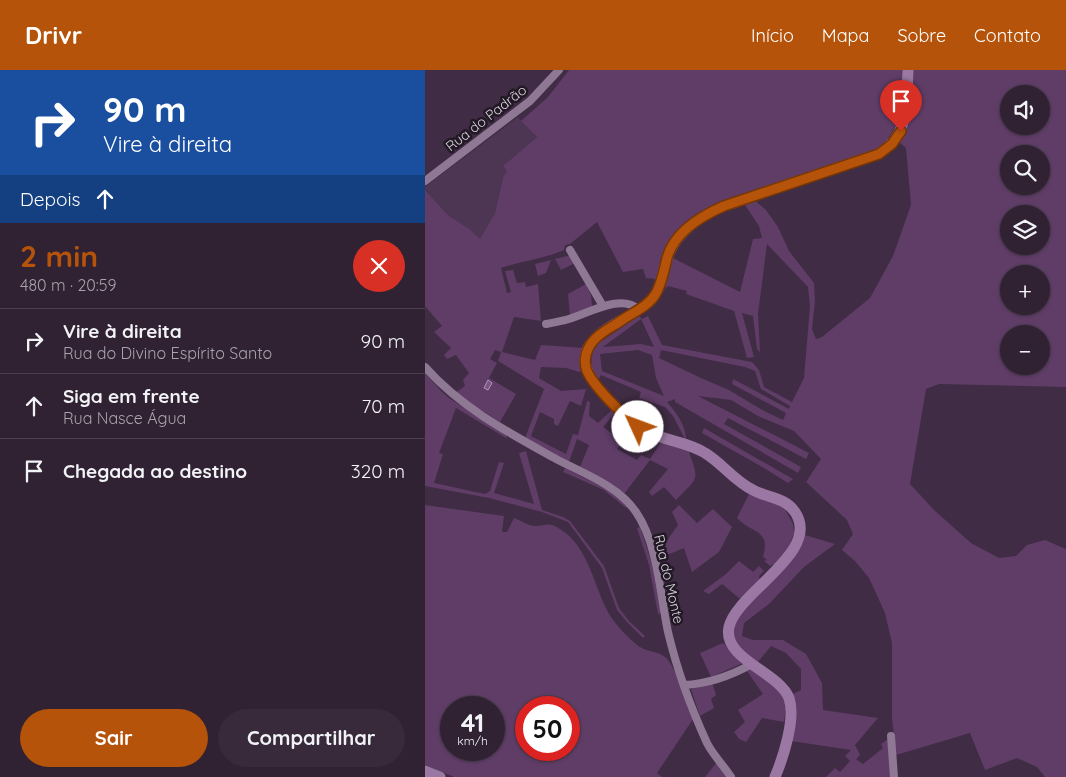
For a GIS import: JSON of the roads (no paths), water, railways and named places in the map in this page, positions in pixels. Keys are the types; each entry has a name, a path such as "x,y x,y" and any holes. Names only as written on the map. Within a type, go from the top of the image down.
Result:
{"main road":[{"path":"775,777 786,742 790,718 790,702 781,686 752,664 732,645 728,634 736,612 793,550 800,532 798,517 788,504 746,486 707,454 689,445 654,435 638,427 593,380 587,371 586,354 591,344 600,335 645,305 656,293 669,252 676,240 703,217 718,208 879,154 892,144 898,138 903,123 908,70"},
{"path":"425,771 441,777"}],"street":[{"name":"Rua do Padrão","path":"425,181 530,101 559,70"},
{"path":"570,250 603,306"},
{"path":"546,324 570,319 603,306 624,302 634,305 638,309"},
{"name":"Rua do Monte","path":"425,367 454,397 519,438 615,490 635,512 649,539 668,632 684,686 708,745 731,777"},
{"path":"684,686 695,685 721,677 752,664"},
{"path":"891,736 894,777"}]}
